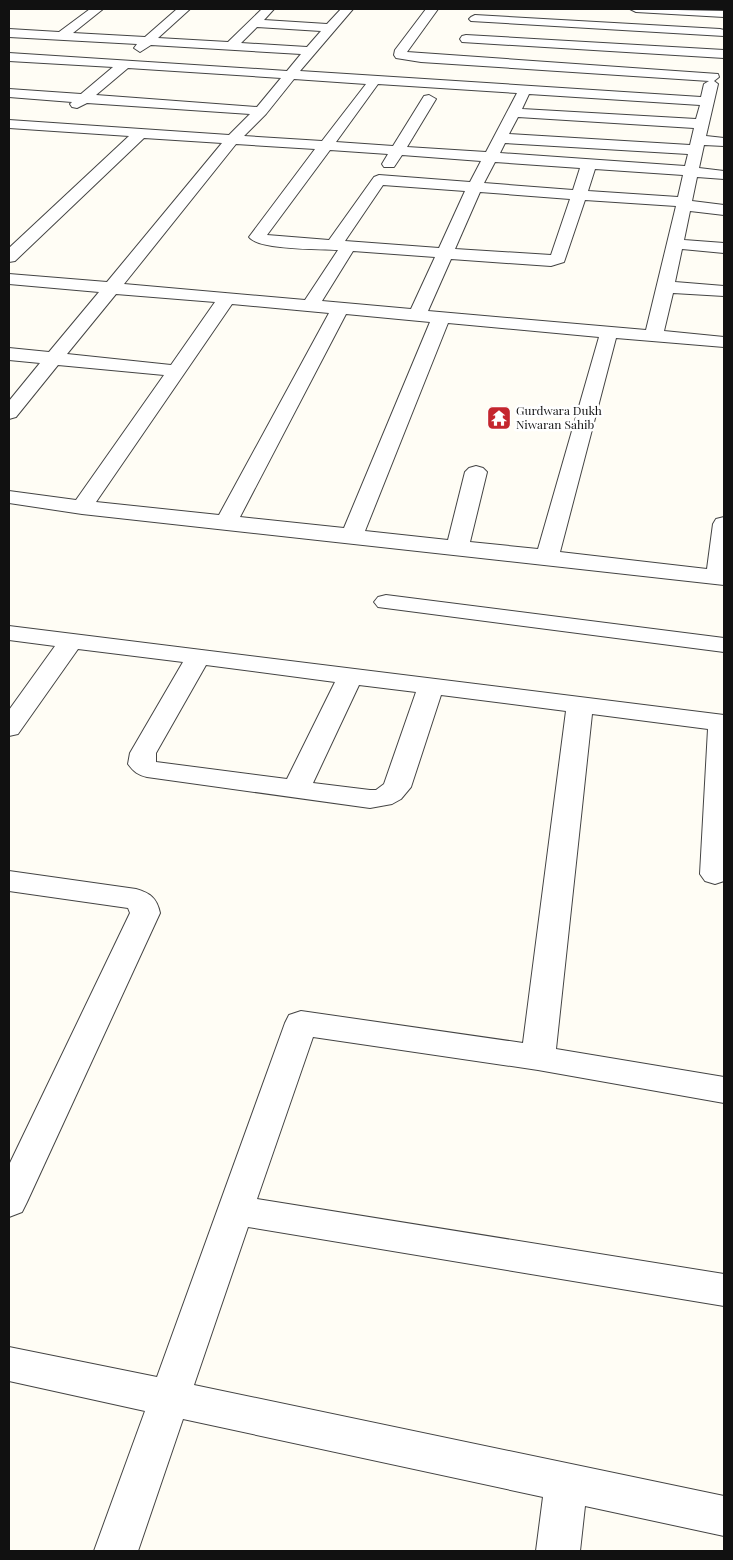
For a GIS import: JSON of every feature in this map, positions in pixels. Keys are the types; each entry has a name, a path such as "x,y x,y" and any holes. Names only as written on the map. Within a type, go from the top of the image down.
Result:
{"street":[{"path":"62,36 97,9"},
{"path":"49,127 126,64 147,41 184,9"},
{"path":"231,46 268,9"},
{"path":"9,413 233,139 261,111 347,9"},
{"path":"432,9 401,50 400,55 716,79"},
{"path":"635,9 651,9 723,21"},
{"path":"475,19 579,25 723,21"},
{"path":"654,336 684,204 716,79 723,21"},
{"path":"58,23 77,24"},
{"path":"254,23 331,28"},
{"path":"572,45 579,25"},
{"path":"9,33 310,51"},
{"path":"466,39 720,54"},
{"path":"9,57 524,90 707,118 724,142"},
{"path":"375,80 257,237 264,240 443,254 535,261 555,260 558,258 589,164"},
{"path":"9,85 120,85"},
{"path":"262,86 280,87"},
{"path":"417,315 474,187 501,138 524,90"},
{"path":"9,93 261,111"},
{"path":"310,306 341,246 429,99"},
{"path":"513,113 707,118"},
{"path":"501,138 707,118"},
{"path":"9,124 724,175"},
{"path":"9,257 141,133"},
{"path":"379,180 578,194 684,204 724,210"},
{"path":"675,244 724,248"},
{"path":"9,279 724,342"},
{"path":"665,287 724,292"},
{"path":"82,507 227,298"},
{"path":"226,522 340,308"},
{"path":"352,536 441,317"},
{"path":"547,557 609,332"},
{"path":"9,354 177,371"},
{"path":"456,547 476,472"},
{"path":"9,497 82,507 547,557 721,578 724,524"},
{"path":"386,602 724,644"},
{"path":"9,632 723,723 715,874"},
{"path":"9,728 72,640"},
{"path":"199,656 146,748 142,764 147,768 296,790 380,799 391,794 397,787 431,686"},
{"path":"296,790 350,676"},
{"path":"538,1058 580,705"},
{"path":"9,881 136,899 144,904 145,913 9,1202"},
{"path":"116,1551 168,1398 302,1023 538,1058 724,1090"},
{"path":"235,1210 724,1290"},
{"path":"9,1364 724,1516"},
{"path":"558,1551 566,1482"}],"place":[{"name":"Gurdwara Dukh Niwaran Sahib","path":"499,418"}]}
